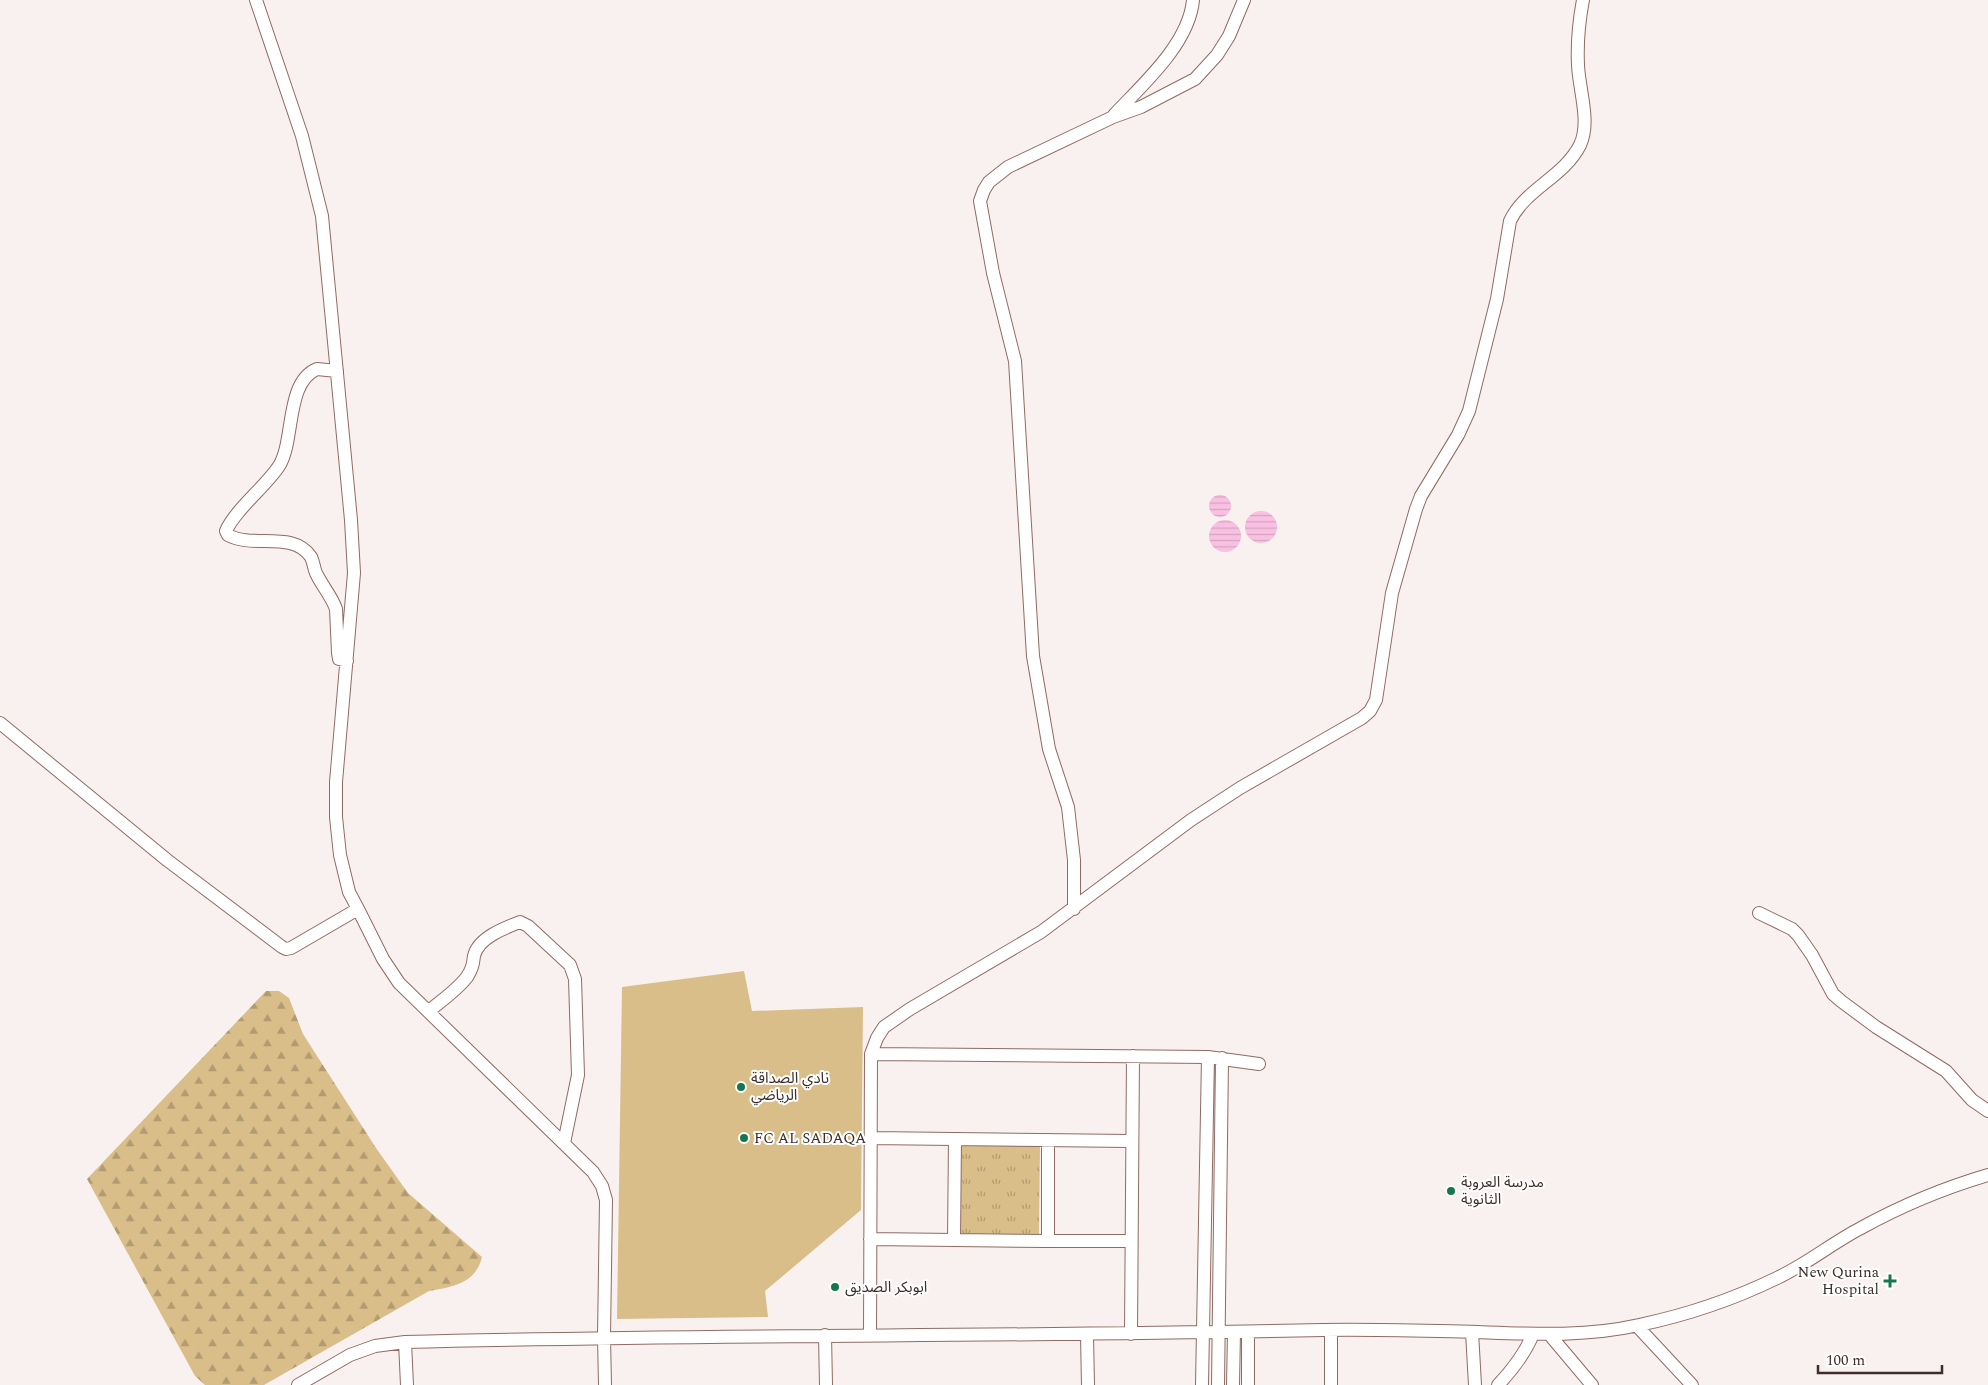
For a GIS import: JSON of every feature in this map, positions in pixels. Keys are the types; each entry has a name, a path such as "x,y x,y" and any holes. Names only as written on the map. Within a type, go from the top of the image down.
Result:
{"street":[{"path":"256,0 302,136 322,216 352,528 354,573 338,749 336,817 340,855 350,892 383,959 399,983 564,1143 593,1172 602,1186 606,1200 604,1337 606,1385"},
{"path":"1113,117 1156,69 1185,31 1192,12 1193,0"},
{"path":"1074,909 1074,860 1068,807 1049,749 1033,656 1015,361 993,273 980,200 989,182 1008,167 1113,117 1141,107 1195,79 1217,55 1229,36 1244,0"},
{"path":"870,1335 871,1054 876,1038 884,1027 910,1009 1041,932 1216,804 1362,718 1373,706 1378,690 1388,607 1394,585 1421,496 1458,435 1469,411 1497,299 1510,221 1527,197 1568,162 1582,139 1584,122 1578,64 1583,0"},
{"path":"337,371 317,369 305,378 294,405 284,456 269,478 226,531 228,535 238,539 297,544 304,549 312,558 317,575 334,602 339,659 347,661"},
{"path":"0,723 167,860 282,947 286,949 291,948 358,909"},
{"path":"1759,912 1798,935 1812,955 1833,994 1841,1001 1876,1027 1946,1071 1972,1100 1988,1111"},
{"path":"429,1011 465,980 474,965 474,955 483,941 520,922 528,926 570,965 575,979 578,1075 564,1143"},
{"path":"871,1054 1222,1058 1259,1064"},
{"path":"1131,1334 1130,1241 1133,1056"},
{"path":"1202,1385 1208,1058"},
{"path":"1218,1385 1222,1058"},
{"path":"870,1138 1131,1141"},
{"path":"954,1240 955,1139"},
{"path":"1048,1140 1048,1241"},
{"path":"298,1385 358,1352 375,1346 406,1342 824,1334 1087,1335 1331,1330 1534,1334 1597,1332 1637,1326 1681,1315 1733,1298 1781,1277 1860,1228 1905,1206 1954,1185 1988,1174"},
{"path":"870,1238 1130,1241"},
{"path":"1637,1326 1692,1385"},
{"path":"1331,1330 1331,1385"},
{"path":"1233,1385 1234,1332"},
{"path":"1248,1332 1248,1385"},
{"path":"1472,1332 1475,1385"},
{"path":"824,1334 826,1385"},
{"path":"1498,1385 1528,1349 1534,1334"},
{"path":"1549,1334 1592,1385"},
{"path":"1087,1335 1088,1385"},
{"path":"406,1342 407,1385"}],"green space":[{"name":"نادي الصداقة الرياضي","path":"744,971 752,1011 863,1007 861,1210 765,1291 768,1317 617,1319 622,987"},
{"path":"266,991 279,991 289,998 303,1034 376,1148 408,1193 482,1257 475,1273 469,1278 447,1288 429,1291 264,1385 205,1385 195,1376 87,1179"},
{"path":"959,1144 1040,1145 1039,1236 958,1235"}],"shaded area":[{"path":"1220,495 1230,502 1231,506 1224,516 1220,517 1210,510 1209,506 1216,496"},
{"path":"1261,511 1272,516 1277,527 1272,538 1261,543 1250,538 1245,527 1250,516"},
{"path":"1225,520 1236,525 1241,536 1236,547 1225,552 1214,547 1209,536 1214,525"}],"place":[{"name":"نادي الصداقة الرياضي","path":"741,1087"},
{"name":"FC AL SADAQA","path":"744,1138"},
{"name":"مدرسة العروبة الثانوية","path":"1451,1191"},
{"name":"New Qurina Hospital","path":"1890,1281"},
{"name":"ابوبكر الصديق","path":"835,1287"}]}
